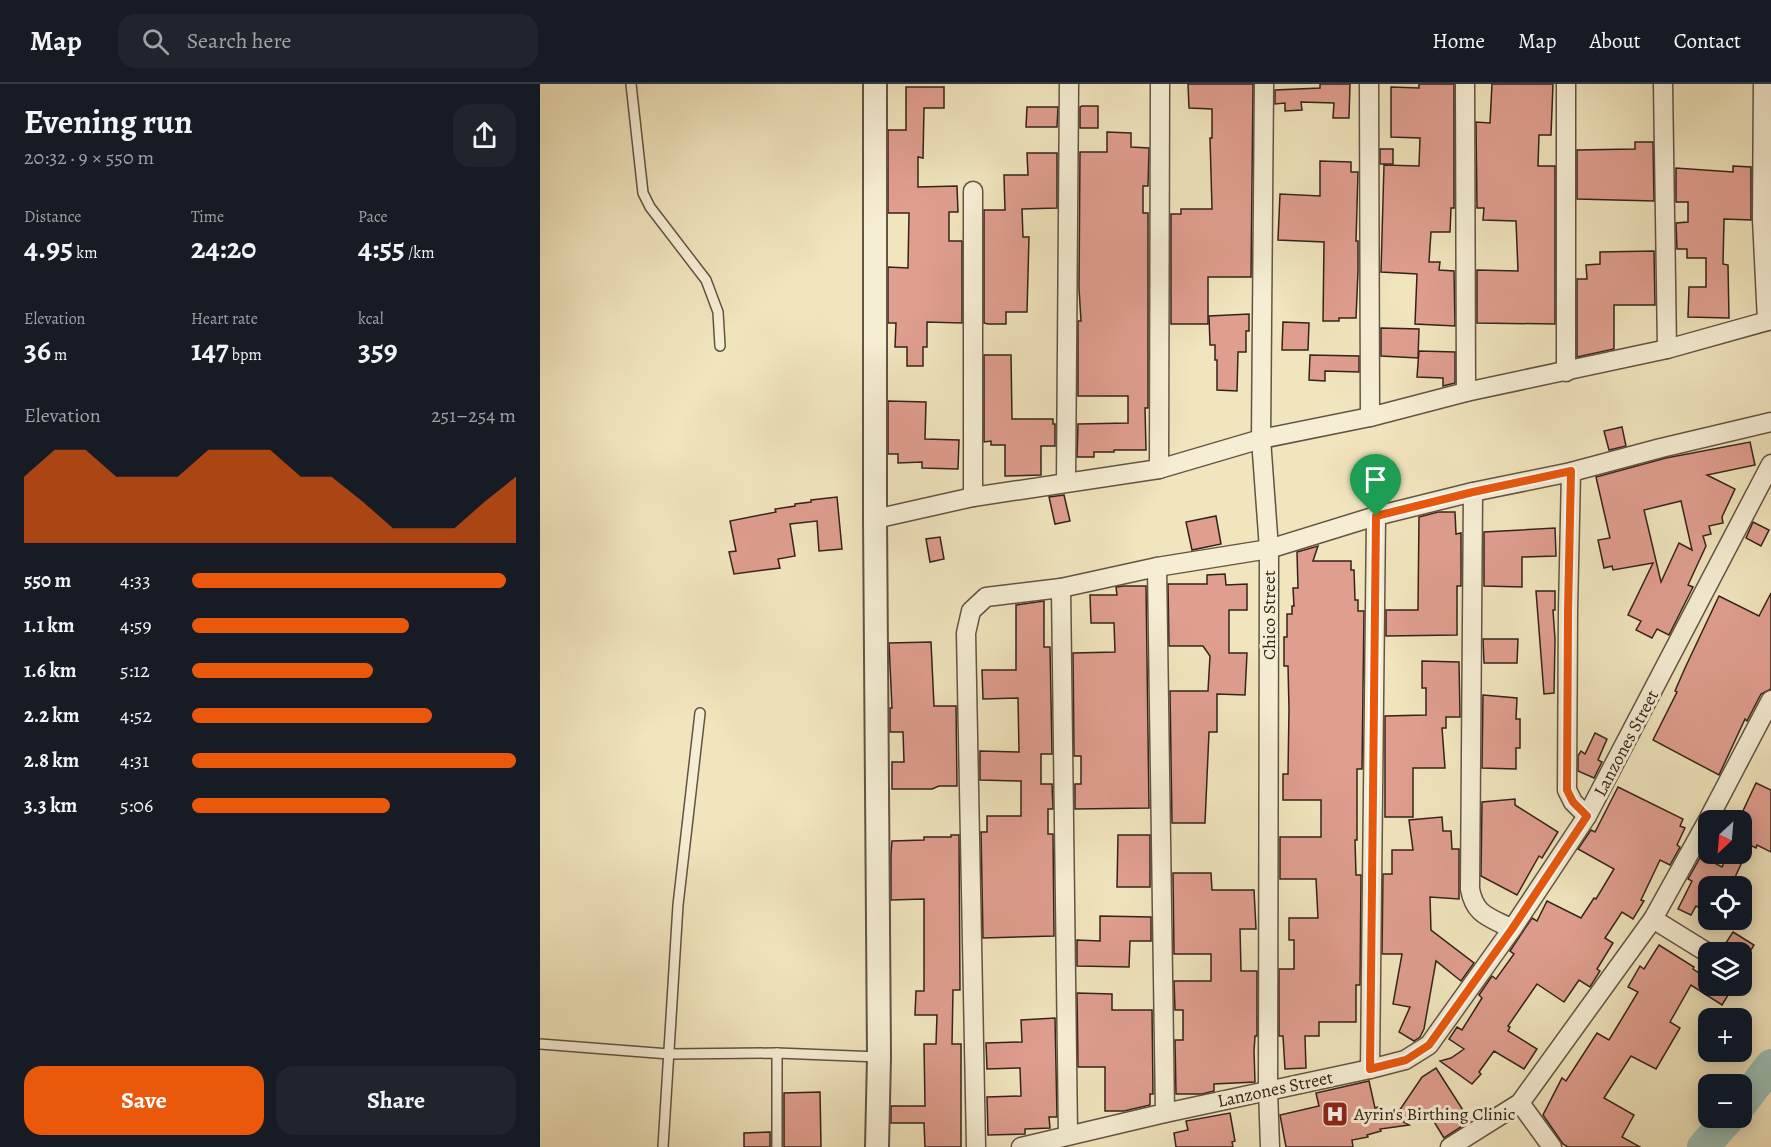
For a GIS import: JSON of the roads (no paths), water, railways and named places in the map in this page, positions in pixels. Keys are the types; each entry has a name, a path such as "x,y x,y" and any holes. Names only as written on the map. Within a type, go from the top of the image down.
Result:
{"street":[{"path":"875,84 879,1057 877,1147"},
{"path":"1066,482 1069,84"},
{"path":"1159,469 1160,84"},
{"name":"Chico Street","path":"1264,84 1261,439 1269,549 1268,1090 1270,1147"},
{"path":"1369,84 1370,417"},
{"path":"1465,84 1466,392"},
{"path":"1566,84 1566,372"},
{"path":"1664,84 1667,349"},
{"path":"875,519 974,497 1159,469 1261,439 1370,417 1466,392 1667,349 1769,321 1763,84"},
{"path":"973,191 974,497"},
{"path":"976,1147 966,633 971,611 986,597 1061,588 1157,567 1269,549 1376,516 1771,422"},
{"name":"Lanzones Street","path":"1021,1147 1406,1060 1429,1045 1512,929 1587,816 1771,464"},
{"path":"1571,471 1567,790 1573,802 1587,816"},
{"path":"1473,492 1470,889 1472,903 1479,912 1512,929"},
{"path":"1370,1069 1376,516"},
{"path":"1157,567 1165,1113"},
{"path":"1061,588 1068,1135"},
{"path":"1450,1147 1520,1103 1653,919 1771,700"},
{"path":"1653,919 1698,947"},
{"path":"1520,1103 1552,1147"}],"lane":[{"path":"631,84 643,193 662,224 706,280 718,312 720,346"},
{"path":"663,1147 678,905 700,713"},
{"path":"540,1044 669,1054 777,1053 879,1057"},
{"path":"777,1053 777,1147"}],"waterway":[{"path":"1752,1090 1771,1065"},
{"path":"1703,1147 1720,1128"}],"place":[{"name":"Ayrin's Birthing Clinic","path":"1335,1114"}]}
